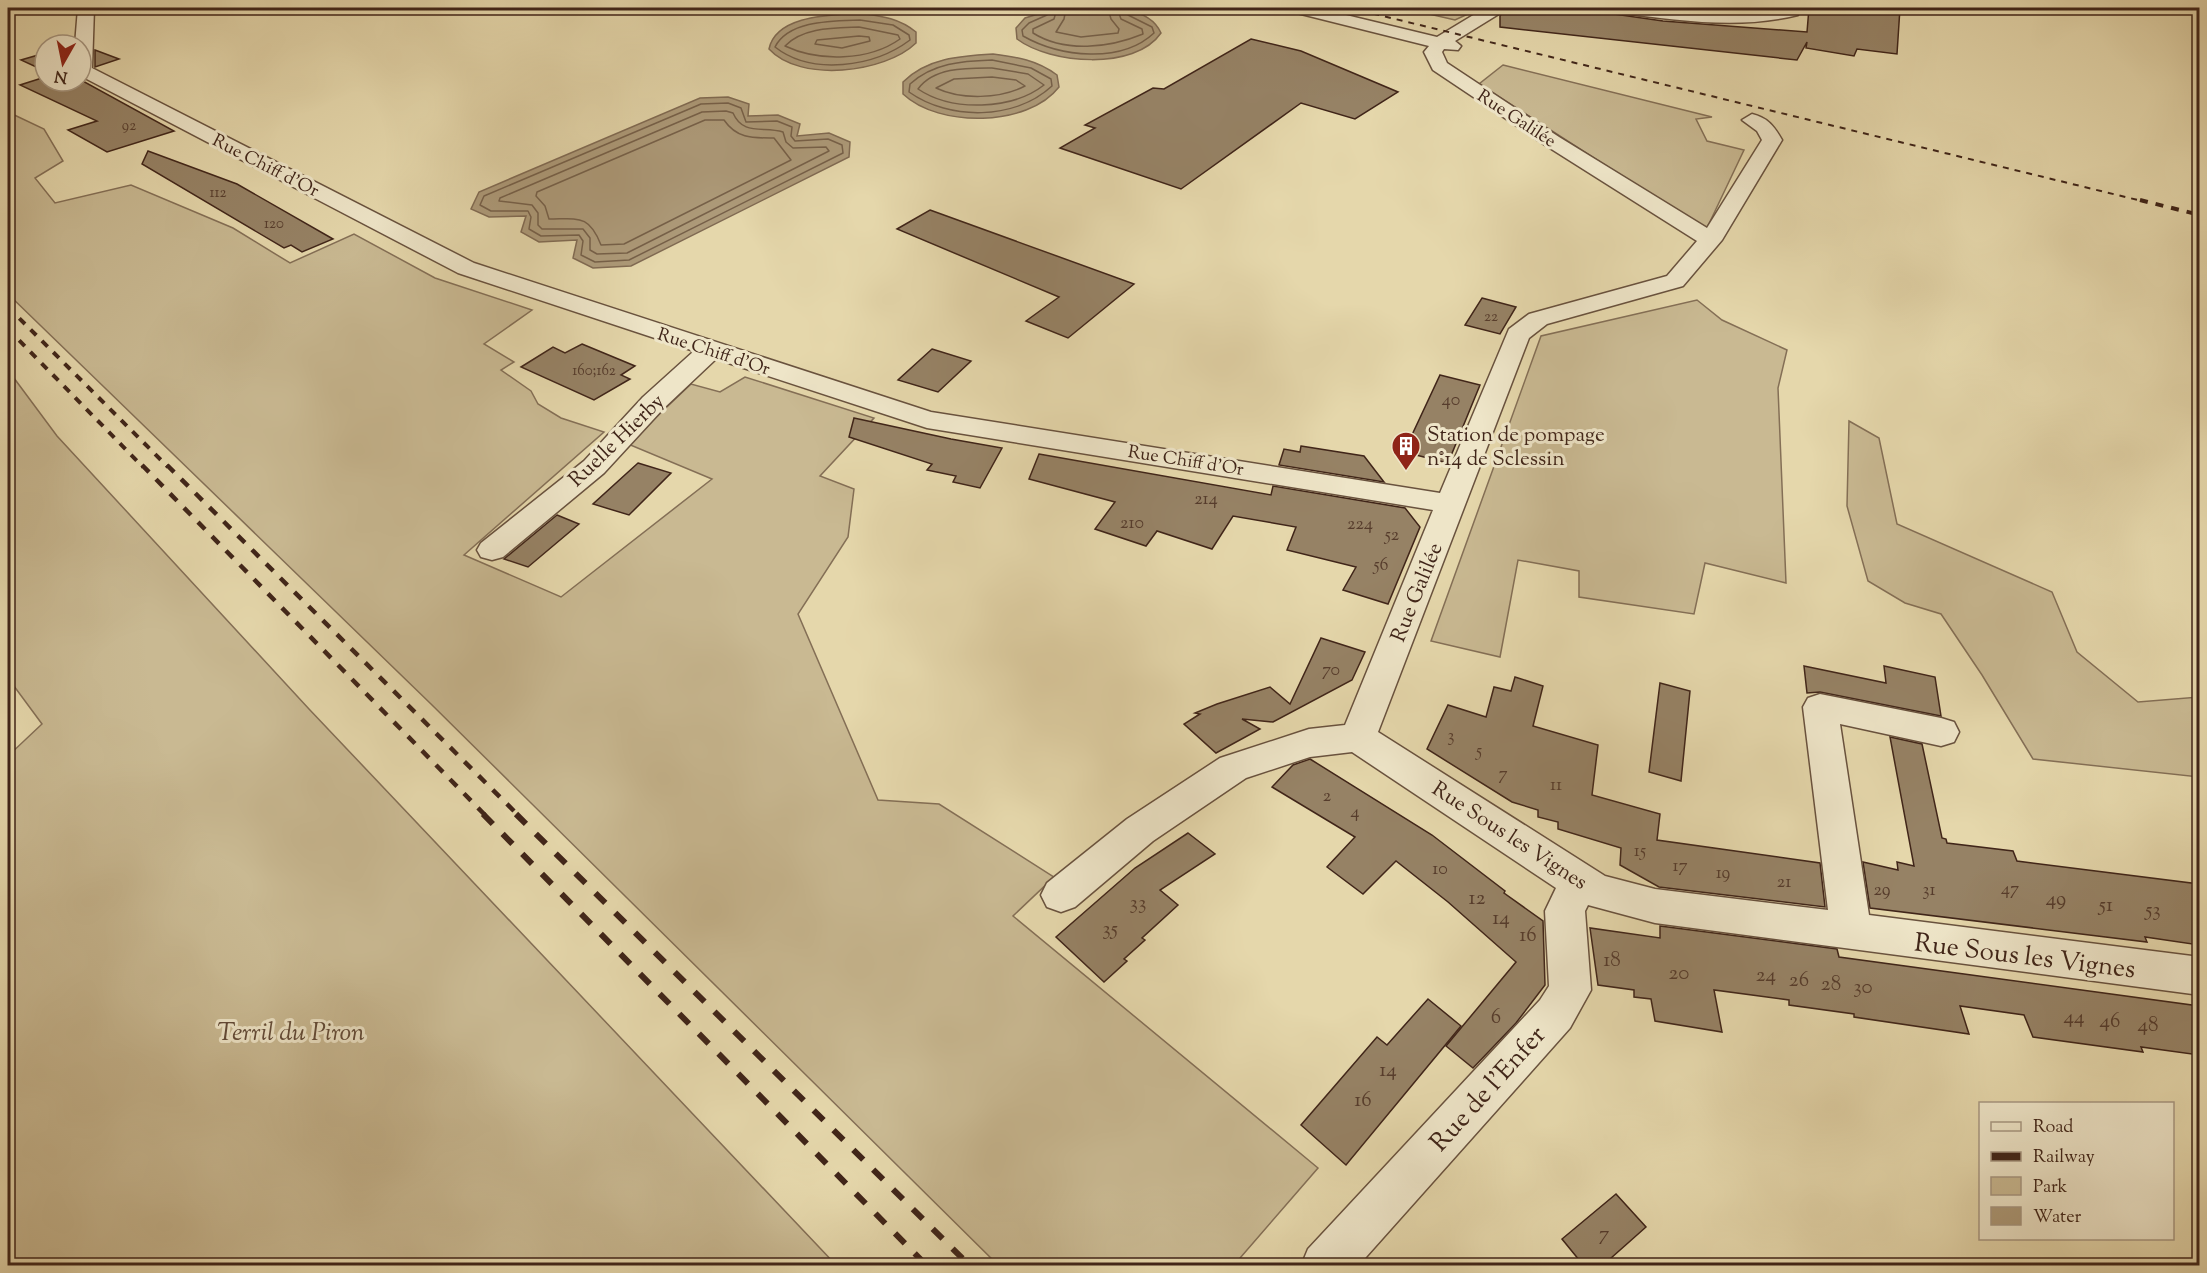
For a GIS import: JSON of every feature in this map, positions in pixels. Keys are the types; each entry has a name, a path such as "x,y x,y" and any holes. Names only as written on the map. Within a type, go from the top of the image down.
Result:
{"street":[{"name":"Rue Chiff d'Or","path":"86,8 83,70 466,268 927,420 1452,504"},
{"path":"1299,8 1446,45 1496,8"},
{"path":"1618,8 1732,20 1770,19 1792,11 1793,8"},
{"name":"Rue Galilée","path":"1446,45 1433,52 1434,59 1449,73 1711,240"},
{"name":"Rue Galilée","path":"1358,737 1518,334 1538,319 1675,281 1711,240 1772,140 1765,127 1752,120"},
{"name":"Ruelle Hierby","path":"492,550 594,467 653,403 710,350"},
{"path":"1851,933 1820,707 1941,732"},
{"path":"1061,895 1140,830 1233,768 1309,743 1358,737"},
{"name":"Rue Sous les Vignes","path":"1358,737 1580,882 1598,891 1655,906 2199,976"},
{"name":"Rue de l'Enfer","path":"1325,1266 1555,1014 1570,990 1565,911 1580,882"}],"green space":[{"path":"1403,8 1481,8 1455,20"},
{"path":"1503,65 1712,117 1696,119 1707,141 1744,150 1706,230 1479,84"},
{"path":"8,112 44,129 63,161 35,178 55,203 131,185 233,228 290,263 354,234 435,278 532,310 484,344 514,362 501,370 531,391 538,404 561,418 604,432 464,555 561,597 712,479 628,444 691,384 720,392 745,377 874,418 820,476 854,489 848,537 798,614 878,800 939,804 1054,877 1013,916 1318,1168 1234,1265 998,1265 431,704 8,294"},
{"path":"1697,300 1722,320 1787,350 1778,388 1786,583 1705,563 1694,614 1579,597 1579,571 1518,560 1500,657 1431,641 1541,336"},
{"name":"Terril du Piron","path":"8,370 57,436 309,709 836,1265 8,1265 8,756 42,724 8,678"},
{"path":"1849,421 1879,438 1897,524 2052,592 2077,652 2138,702 2199,697 2199,777 2033,759 1982,675 1941,614 1905,603 1868,581 1847,506"}],"water":[{"path":"1101,7 1130,11 1154,22 1161,33 1149,45 1132,53 1092,60 1050,54 1017,39 1016,28 1025,18 1058,8"},
{"path":"860,13 903,24 916,32 916,43 902,53 884,61 842,70 801,67 783,60 769,49 774,38 782,29 793,23 820,16"},
{"path":"993,54 1019,58 1042,66 1057,75 1059,87 1045,100 1027,110 1006,116 983,118 938,113 919,105 903,94 903,82 912,74 933,63 956,57"},
{"path":"728,97 749,104 748,116 778,115 800,124 797,136 829,133 850,142 849,157 631,266 593,268 573,258 577,240 539,242 521,232 526,216 489,217 471,209 479,192 700,98"}],"building":[{"path":"1506,8 1572,8 1663,21 1807,32 1809,8 1900,8 1897,54 1857,49 1854,56 1806,48 1807,42 1797,60 1500,27 1500,16"},
{"path":"1251,39 1301,51 1398,92 1355,119 1301,103 1181,189 1060,148 1095,128 1085,125 1153,88 1164,89"},
{"path":"95,50 119,59 95,67"},
{"path":"33,56 33,66 21,60"},
{"path":"33,81 33,91 20,85"},
{"path":"93,87 174,131 107,152 68,130 97,121 37,93 93,93"},
{"path":"148,151 237,184 333,239 302,252 291,245 284,248 142,164"},
{"path":"930,210 1134,284 1068,338 1026,321 1059,297 897,229"},
{"path":"1482,298 1516,307 1500,334 1465,325"},
{"path":"582,344 635,366 621,375 630,379 594,400 521,367 553,347 565,353"},
{"path":"932,349 971,361 938,392 898,380"},
{"path":"1440,375 1480,385 1448,463 1404,452"},
{"path":"854,418 1002,448 980,488 953,482 956,476 927,470 932,464 849,437"},
{"path":"1301,446 1364,456 1384,482 1279,465 1284,449 1300,452"},
{"path":"1039,454 1271,495 1273,486 1405,508 1420,527 1388,604 1343,590 1356,567 1287,550 1296,527 1233,516 1212,549 1157,531 1146,546 1095,529 1115,502 1029,479"},
{"path":"638,463 671,473 629,515 593,504"},
{"path":"557,515 579,524 528,567 504,559"},
{"path":"1321,638 1365,652 1352,680 1273,722 1242,719 1260,729 1216,753 1184,724 1200,714 1195,713 1270,687 1290,704"},
{"path":"1804,666 1886,683 1884,666 1935,677 1941,716 1820,692 1807,693"},
{"path":"1515,677 1543,686 1533,726 1598,745 1592,795 1660,814 1657,840 1820,863 1825,907 1659,887 1620,865 1621,848 1558,829 1558,822 1538,817 1538,810 1512,802 1427,749 1448,705 1486,717 1494,687 1511,691"},
{"path":"1660,683 1690,691 1681,781 1649,772"},
{"path":"1890,737 1922,744 1942,838 1946,839 1947,843 2013,851 2017,861 2199,884 2199,945 2145,937 2147,942 1870,908 1863,862 1898,870 1897,862 1914,866"},
{"path":"1310,759 1432,835 1543,921 1545,985 1516,1023 1473,1068 1446,1046 1516,962 1448,902 1396,861 1363,894 1327,867 1355,837 1272,787 1293,765"},
{"path":"1188,833 1215,854 1160,890 1178,905 1142,938 1145,940 1124,959 1127,961 1104,982 1056,937 1135,868"},
{"path":"1660,926 1837,949 1839,957 2199,1006 2199,1055 2141,1047 2143,1052 2033,1037 2024,1015 1960,1006 1969,1034 1789,1005 1789,1000 1714,990 1722,1032 1655,1021 1651,999 1634,997 1634,990 1598,985 1590,928 1660,938"},
{"path":"1428,999 1461,1026 1346,1165 1301,1125 1377,1037 1387,1045"},
{"path":"1616,1194 1646,1227 1602,1266 1584,1266 1562,1239"}],"railway":[{"path":"1350,8 2146,202"},
{"path":"2140,200 2200,215"},
{"path":"8,307 168,467"},
{"path":"8,329 143,467"},
{"path":"142,465 485,815"},
{"path":"167,465 518,815"},
{"path":"483,814 927,1266"},
{"path":"516,814 970,1266"}],"place":[{"name":"Station de pompage n°14 de Sclessin","path":"1406,472"}]}
